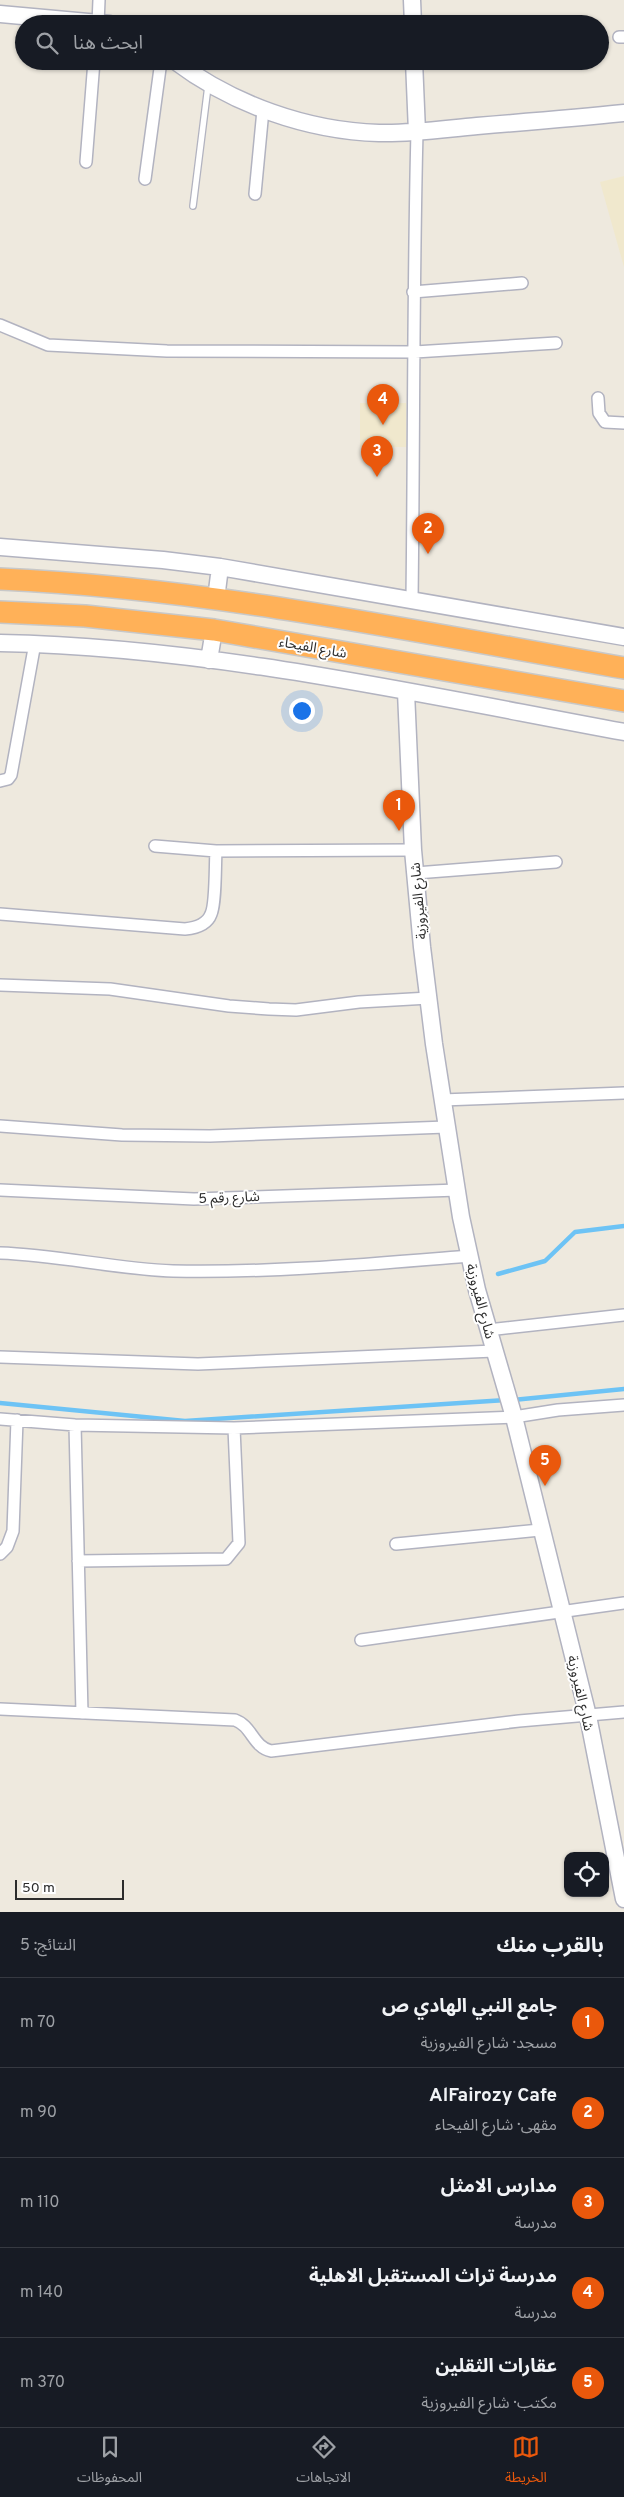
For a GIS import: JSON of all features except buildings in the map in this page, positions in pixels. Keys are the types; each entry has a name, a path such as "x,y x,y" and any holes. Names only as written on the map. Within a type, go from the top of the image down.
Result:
{"highway":[{"path":"0,578 97,585 216,599 624,668"},
{"name":"شارع الفيحاء","path":"0,612 85,616 214,630 624,701"},
{"path":"430,667 435,635"}],"street":[{"path":"99,0 101,15"},
{"path":"412,0 413,15"},
{"path":"0,14 15,15"},
{"path":"86,162 93,70"},
{"path":"145,179 161,70"},
{"path":"188,70 209,84 263,110 336,128 378,133 416,132 624,113"},
{"path":"412,599 415,352 413,292 416,132 414,70"},
{"path":"255,194 263,110"},
{"path":"413,292 522,283"},
{"path":"0,325 48,345 167,351 415,352 556,343"},
{"path":"598,398 599,413 604,422 624,423"},
{"path":"0,547 163,560 220,567 624,637"},
{"path":"216,599 220,567"},
{"path":"209,660 214,630"},
{"path":"0,642 35,643 209,660 406,692 624,732"},
{"path":"0,781 8,779 11,775 35,643"},
{"name":"شارع الفيروزية","path":"406,692 413,850 422,946 446,1127 469,1256 510,1406 588,1716 622,1878 624,1898"},
{"path":"155,846 216,851 413,850"},
{"path":"0,914 185,929 196,928 212,914 216,851"},
{"path":"416,874 556,862"},
{"path":"0,984 110,989 220,1005 269,1009 304,1010 359,1002 429,998"},
{"path":"442,1100 624,1093"},
{"path":"0,1126 122,1135 210,1136 446,1127"},
{"name":"شارع رقم 5","path":"0,1190 194,1199 458,1190"},
{"path":"0,1253 28,1254 172,1271 304,1270 469,1256"},
{"path":"488,1330 624,1315"},
{"path":"0,1357 198,1364 494,1351"},
{"path":"0,1419 75,1425 234,1428 510,1406 558,1410 624,1405"},
{"path":"0,1554 6,1547 13,1531 17,1420"},
{"path":"75,1425 82,1713"},
{"path":"78,1561 226,1559 239,1543 234,1428"},
{"path":"396,1544 540,1530"},
{"path":"361,1640 624,1602"},
{"path":"0,1709 235,1720 244,1723 257,1743 264,1750 271,1752 519,1721 624,1712"}],"lane":[{"path":"193,206 209,84"}],"shaded area":[{"path":"624,176 624,267 600,182"},
{"path":"360,403 406,403 406,447 360,447"}],"waterway":[{"path":"498,1274 545,1261 575,1232 624,1226"},
{"path":"513,1400 624,1389"},
{"path":"0,1403 185,1421 506,1400"}],"place":[{"name":"مدرسة تراث المستقبل الاهلية","path":"383,425"},
{"name":"مدارس الامثل","path":"377,477"},
{"name":"AlFairozy Cafe","path":"428,554"},
{"name":"جامع النبي الهادي ص","path":"399,831"},
{"name":"عقارات الثقلين","path":"545,1486"}]}
